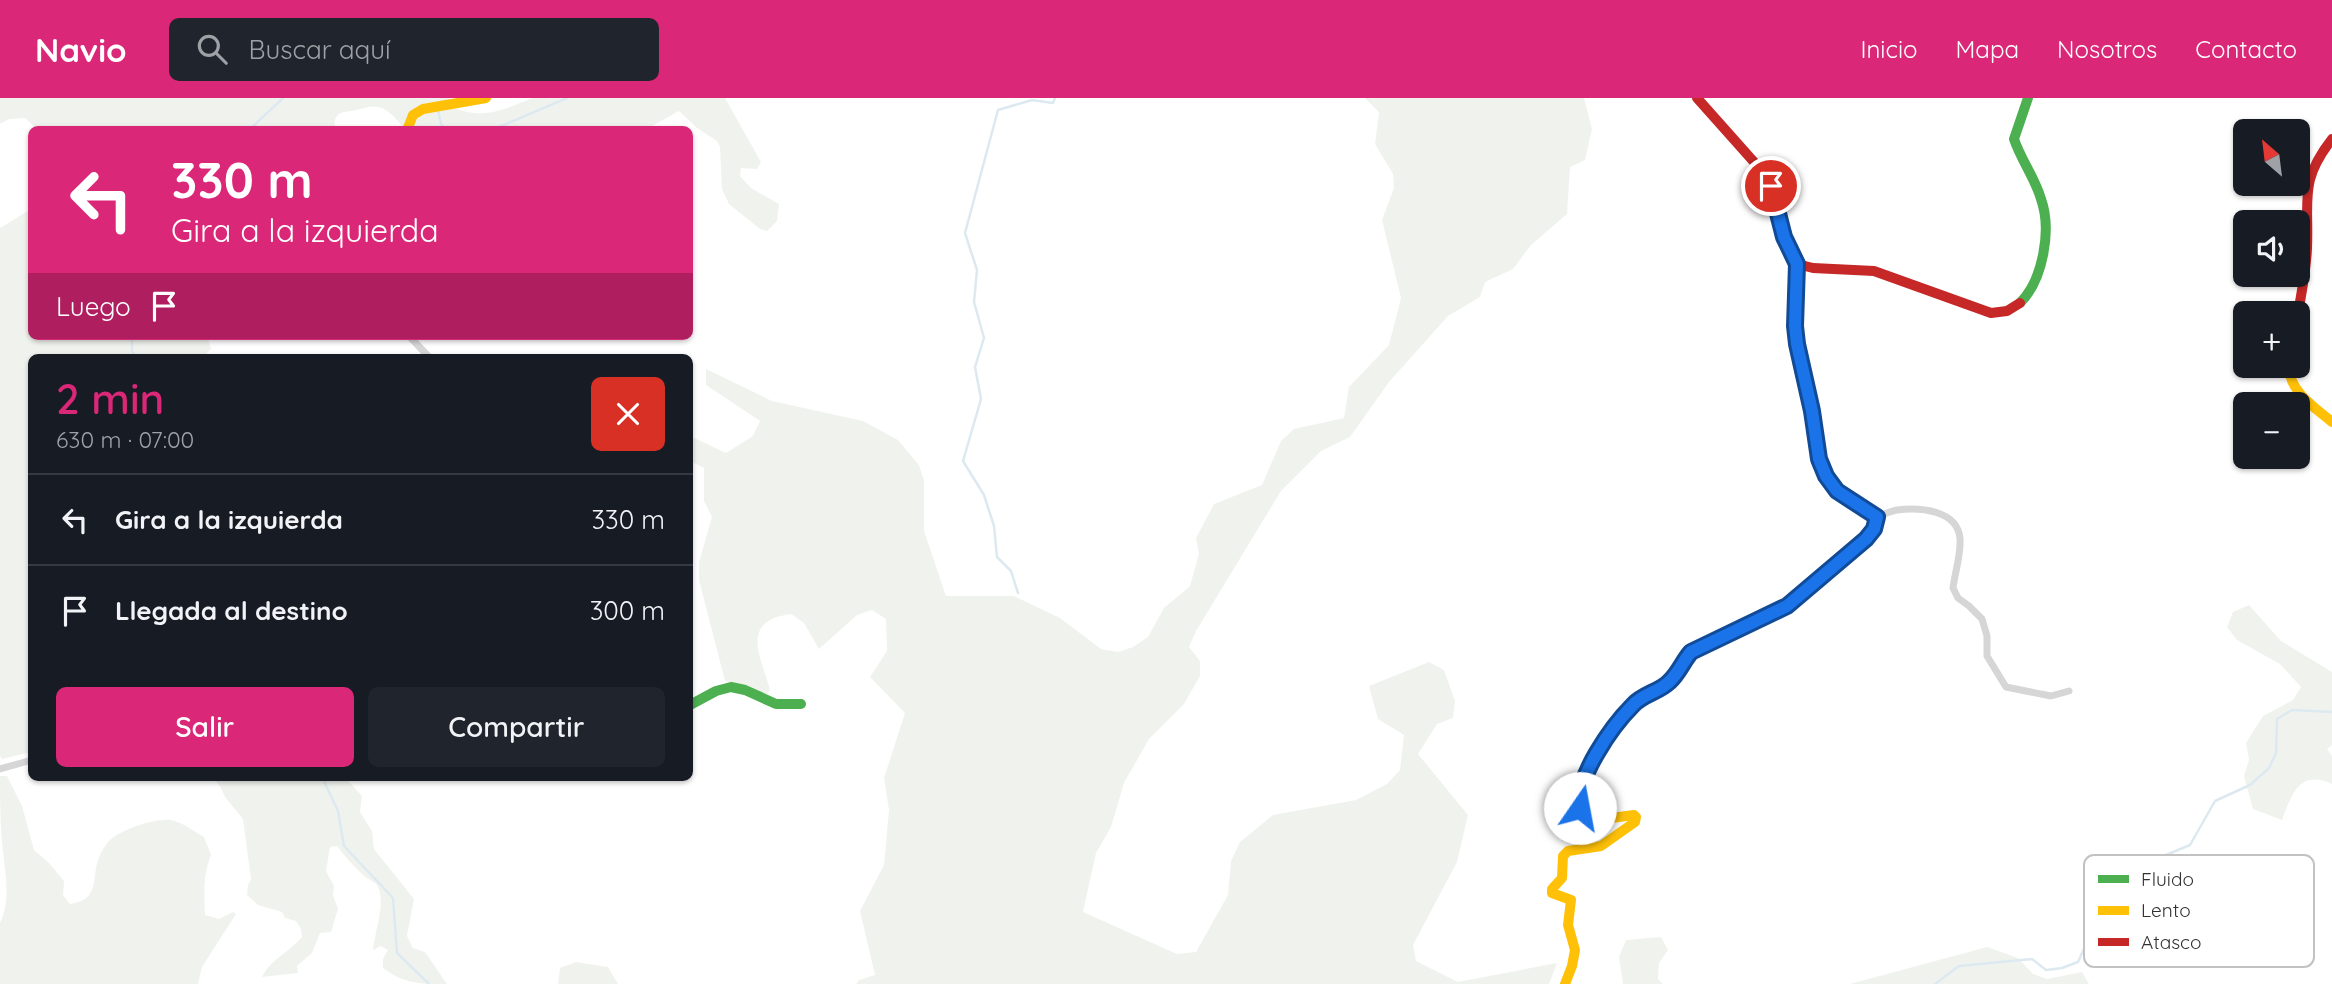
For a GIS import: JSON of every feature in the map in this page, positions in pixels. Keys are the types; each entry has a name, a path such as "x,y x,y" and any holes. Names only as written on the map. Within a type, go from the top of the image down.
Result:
{"street":[{"path":"409,126 413,115 423,109 486,98"},
{"path":"1697,98 1762,171 1771,186 1784,237 1797,264 1797,344 1812,411 1819,459 1826,476 1837,491 1877,517"},
{"path":"1797,264 1813,268 1874,271 1991,313 2005,313 2019,305 2029,292 2045,246 2044,206 2014,139 2028,98"},
{"path":"2300,301 2306,263 2307,179 2320,152 2332,139"},
{"path":"413,340 426,354"},
{"path":"2290,378 2300,395 2332,422"},
{"path":"1877,517 1897,510 1918,510 1939,513 1951,520 1960,538 1954,594 1982,619 1987,636 1989,662 2006,687 2051,696 2069,691"},
{"path":"1565,984 1575,950 1568,925 1571,900 1552,893 1552,889 1562,878 1563,856 1568,851 1601,846 1635,822 1636,817 1627,815 1589,821 1580,808 1579,799 1591,763 1610,731 1633,704 1667,685 1691,652 1787,606 1866,539 1874,529 1877,517"},
{"path":"693,703 715,691 732,687 747,690 771,703 801,704"},
{"path":"0,769 28,761"}],"shaded area":[{"path":"0,98 449,98 452,107 483,113 502,110 532,98 725,98 761,162 757,169 741,168 740,176 751,188 779,204 777,221 767,231 760,229 729,204 722,189 720,147 717,141 697,128 679,111 652,126 402,126 387,111 373,107 337,115 335,126 34,126 25,118 9,119 0,124"},
{"path":"1365,98 1584,98 1592,129 1585,160 1570,167 1567,214 1531,245 1513,269 1485,282 1480,297 1448,316 1389,382 1350,437 1321,451 1281,491 1196,631 1189,647 1200,661 1200,676 1184,704 1149,739 1124,783 1111,827 1096,853 1083,912 1177,954 1196,952 1228,895 1231,861 1240,842 1273,815 1356,800 1387,784 1400,770 1404,735 1378,719 1369,686 1429,662 1444,670 1455,701 1453,718 1437,724 1418,754 1468,815 1457,862 1413,945 1416,961 1458,982 1557,963 1549,984 856,984 859,980 875,975 860,911 884,865 889,810 884,778 905,713 870,677 887,651 886,619 872,610 857,615 819,649 804,623 791,614 775,618 759,632 759,652 770,690 765,697 749,686 725,681 699,580 699,562 712,517 704,501 704,468 693,462 693,437 726,453 753,436 760,421 706,385 706,369 772,401 863,421 898,440 919,465 924,480 924,531 946,596 1014,596 1060,618 1101,649 1118,652 1133,647 1148,637 1164,608 1190,586 1199,554 1196,538 1214,504 1262,485 1281,441 1294,429 1344,418 1349,387 1389,345 1401,298 1382,220 1394,188 1393,174 1375,144 1379,112"},
{"path":"28,211 28,340 208,340 211,349 206,354 28,354 28,753 2,759 0,756 0,228"},
{"path":"2249,605 2281,641 2332,672 2332,745 2327,749 2332,756 2332,784 2321,780 2304,782 2289,801 2282,820 2253,809 2244,776 2249,760 2246,743 2263,716 2293,700 2301,687 2280,664 2237,640 2227,627 2233,612"},
{"path":"0,776 7,776 22,806 34,850 64,881 63,895 70,904 87,898 93,886 100,855 109,841 129,829 170,820 183,824 204,837 211,855 205,877 205,915 219,919 233,912 236,914 202,967 198,984 0,984 0,923 6,904 6,893"},
{"path":"216,781 349,781 362,796 360,812 372,831 374,849 414,899 407,936 413,948 425,952 447,984 413,982 383,968 383,959 388,950 381,946 373,950 380,892 377,885 363,875 337,846 330,847 326,871 334,886 333,895 338,909 331,932 320,933 312,953 297,966 298,973 262,977 270,965 302,937 301,929 296,921 285,918 282,912 258,905 247,895 251,879 243,819 225,797"},
{"path":"1661,937 1668,950 1659,963 1658,979 1663,984 1623,984 1619,957 1626,940"},
{"path":"1987,947 2018,958 2033,974 2047,979 2082,972 2089,984 1850,984"},
{"path":"576,962 608,967 618,984 558,984 560,968"}],"waterway":[{"path":"253,126 283,98"},
{"path":"501,126 567,98"},
{"path":"1018,593 1011,571 997,557 994,526 984,495 963,461 981,399 975,367 984,338 974,302 977,270 965,233 998,110 1032,100 1053,103 1055,98"},
{"path":"438,110 443,126"},
{"path":"132,340 134,354"},
{"path":"2166,855 2190,845 2215,801 2250,785 2269,768 2276,753 2277,719 2292,710 2332,712"},
{"path":"324,781 338,811 344,846 393,898 397,953 429,984"},
{"path":"1935,984 1959,966 2032,959 2046,970 2062,968 2078,962 2084,949"}],"traffic: fast":[{"path":"2020,303 2035,281 2040,268 2046,225 2041,199 2014,139 2028,98"},
{"path":"693,703 716,691 731,687 745,690 776,704 801,704"}],"traffic: slow":[{"path":"409,126 413,115 423,109 486,98"},
{"path":"2291,378 2298,391 2332,422"},
{"path":"1565,984 1575,950 1568,925 1571,900 1552,893 1552,889 1562,878 1563,856 1568,851 1601,846 1635,822 1636,817 1634,815 1589,821 1579,802 1584,777 1599,749 1626,712 1636,701 1657,690"}],"traffic: jam":[{"path":"1697,98 1762,171 1771,186 1784,237 1797,264 1813,268 1874,271 1991,313 2007,311 2020,303"},
{"path":"2300,301 2306,256 2310,179 2314,167 2332,139"},
{"path":"1657,690 1673,678 1691,652 1787,606 1866,539 1874,529 1876,517"}],"route":[{"path":"1580,808 1579,799 1591,763 1610,731 1633,704 1667,685 1691,652 1787,606 1866,539 1874,529 1877,517 1837,491 1826,476 1816,450 1812,411 1795,326 1797,264 1784,237 1771,186"}]}
